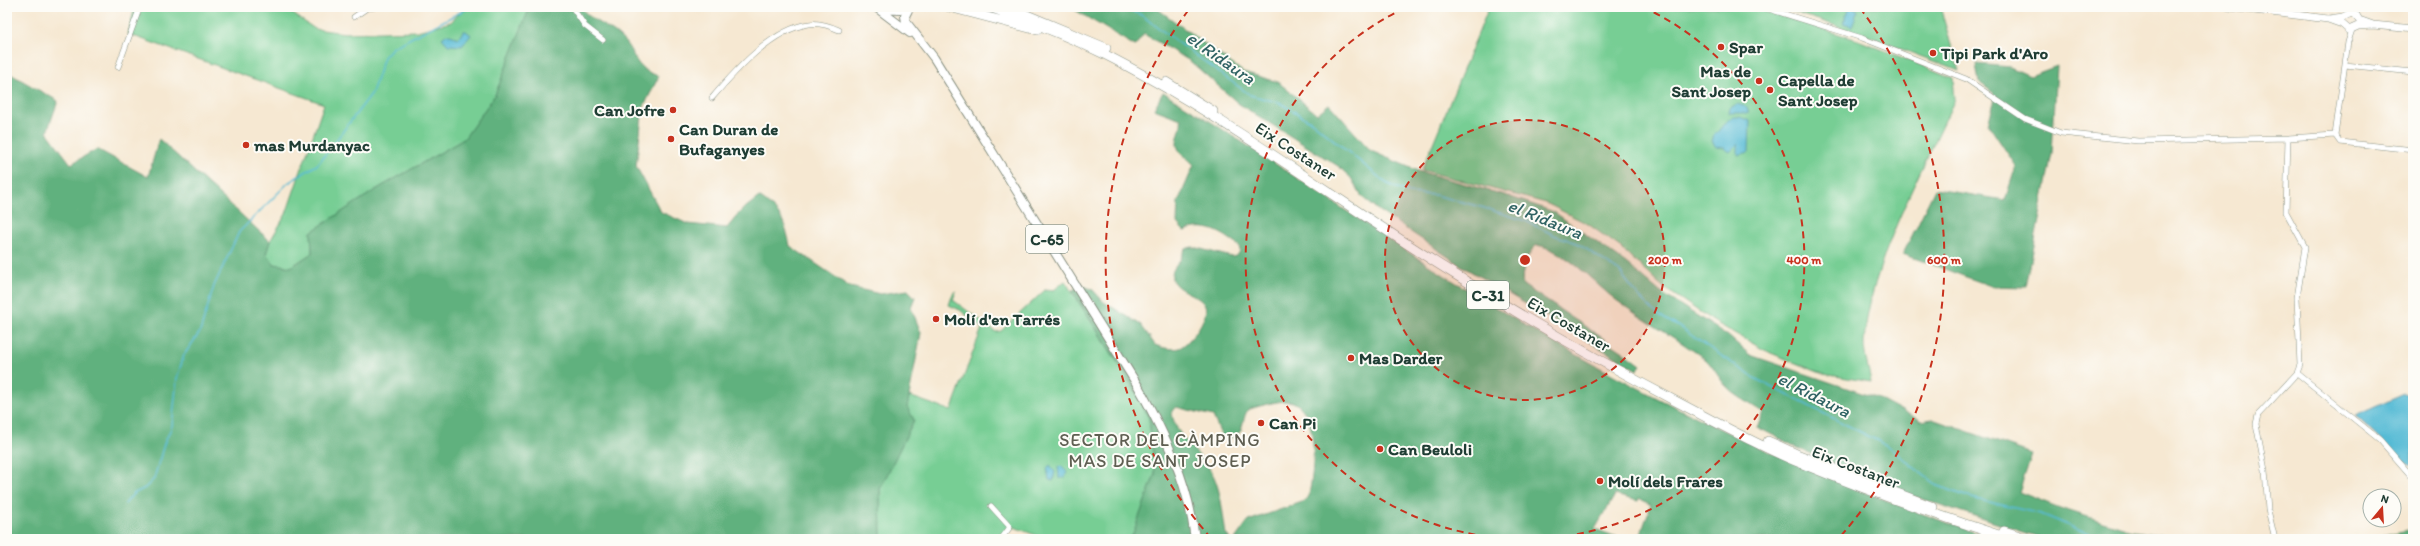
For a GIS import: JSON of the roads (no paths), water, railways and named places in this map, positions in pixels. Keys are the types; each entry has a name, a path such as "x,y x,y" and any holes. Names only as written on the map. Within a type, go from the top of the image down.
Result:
{"highway":[{"path":"949,7 1089,43"},
{"name":"Eix Costaner","path":"989,7 1089,43 1259,146 1453,274 1596,360 1748,439 1796,461 1890,498 2011,539"},
{"name":"Eix Costaner","path":"1008,7 1089,43 1194,98 1457,271 1547,326 1644,380 1799,455 1937,508 2029,539"},
{"path":"1028,7 1074,29 1089,43"}],"main road":[{"name":"C-65","path":"875,8 889,11 909,7"},
{"name":"C-65","path":"909,7 905,16 906,22 924,46 1095,316 1162,428 1179,471 1194,524 1195,539"},
{"name":"C-65","path":"875,8 924,46"}],"street":[{"path":"118,67 140,7"},
{"path":"354,17 367,8 376,7"},
{"path":"572,7 585,26 603,40"},
{"path":"1762,7 1862,38 1966,79 2025,119 2061,133 2138,141 2288,138 2336,135"},
{"path":"2229,7 2328,19 2351,19 2373,25 2413,29"},
{"path":"2351,19 2336,135 2340,142 2413,150"},
{"path":"712,98 750,59 779,34 810,24 822,24 839,30"},
{"path":"2345,65 2413,72"},
{"path":"2275,539 2268,510 2265,470 2256,424 2258,415 2297,373 2300,352 2297,298 2304,248 2286,212 2288,138"},
{"path":"2297,373 2375,435 2413,478"},
{"path":"991,506 1010,527 1001,539"}],"water":[{"path":"1850,7 1858,10 1852,26 1843,23"},
{"path":"463,31 466,31 471,35 462,46 448,45 442,38 447,34 459,38"},
{"path":"1737,104 1747,107 1749,113 1729,113 1730,108"},
{"path":"1734,117 1740,117 1750,121 1749,152 1738,155 1738,144 1730,152 1724,148 1716,147 1712,141 1714,135 1725,123"},
{"path":"2404,394 2413,397 2413,466 2401,459 2355,416"},
{"path":"1050,465 1055,472 1053,481 1049,480 1047,468"},
{"path":"1061,466 1067,472 1065,477 1059,479 1058,467"}],"waterway":[{"path":"125,504 133,494 145,488 154,479 164,444 172,426 177,378 184,355 200,332 214,286 239,232 288,183 318,164 372,93 384,57 392,48 470,7"},
{"name":"el Ridaura","path":"1123,7 1141,15 1250,95 1280,103 1312,122 1386,183 1409,193 1435,195 1526,221 1554,235 1577,243 1619,271 1639,297 1658,315 1679,327 1754,378 1886,445 1936,485 1971,498 2041,514 2102,539"}],"place":[{"name":"Spar","path":"1721,47"},
{"name":"Tipi Park d'Aro","path":"1933,53"},
{"name":"Mas de Sant Josep","path":"1759,81"},
{"name":"Capella de Sant Josep","path":"1770,90"},
{"name":"Can Jofre","path":"673,110"},
{"name":"Can Duran de Bufaganyes","path":"671,139"},
{"name":"mas Murdanyac","path":"246,145"},
{"name":"Molí d'en Tarrés","path":"936,319"},
{"name":"Mas Darder","path":"1351,358"},
{"name":"Can Pi","path":"1261,423"},
{"name":"Can Beuloli","path":"1380,449"},
{"name":"Molí dels Frares","path":"1600,481"}],"district":[{"name":"SECTOR DEL CÀMPING MAS DE SANT JOSEP","path":"1160,450"}]}
